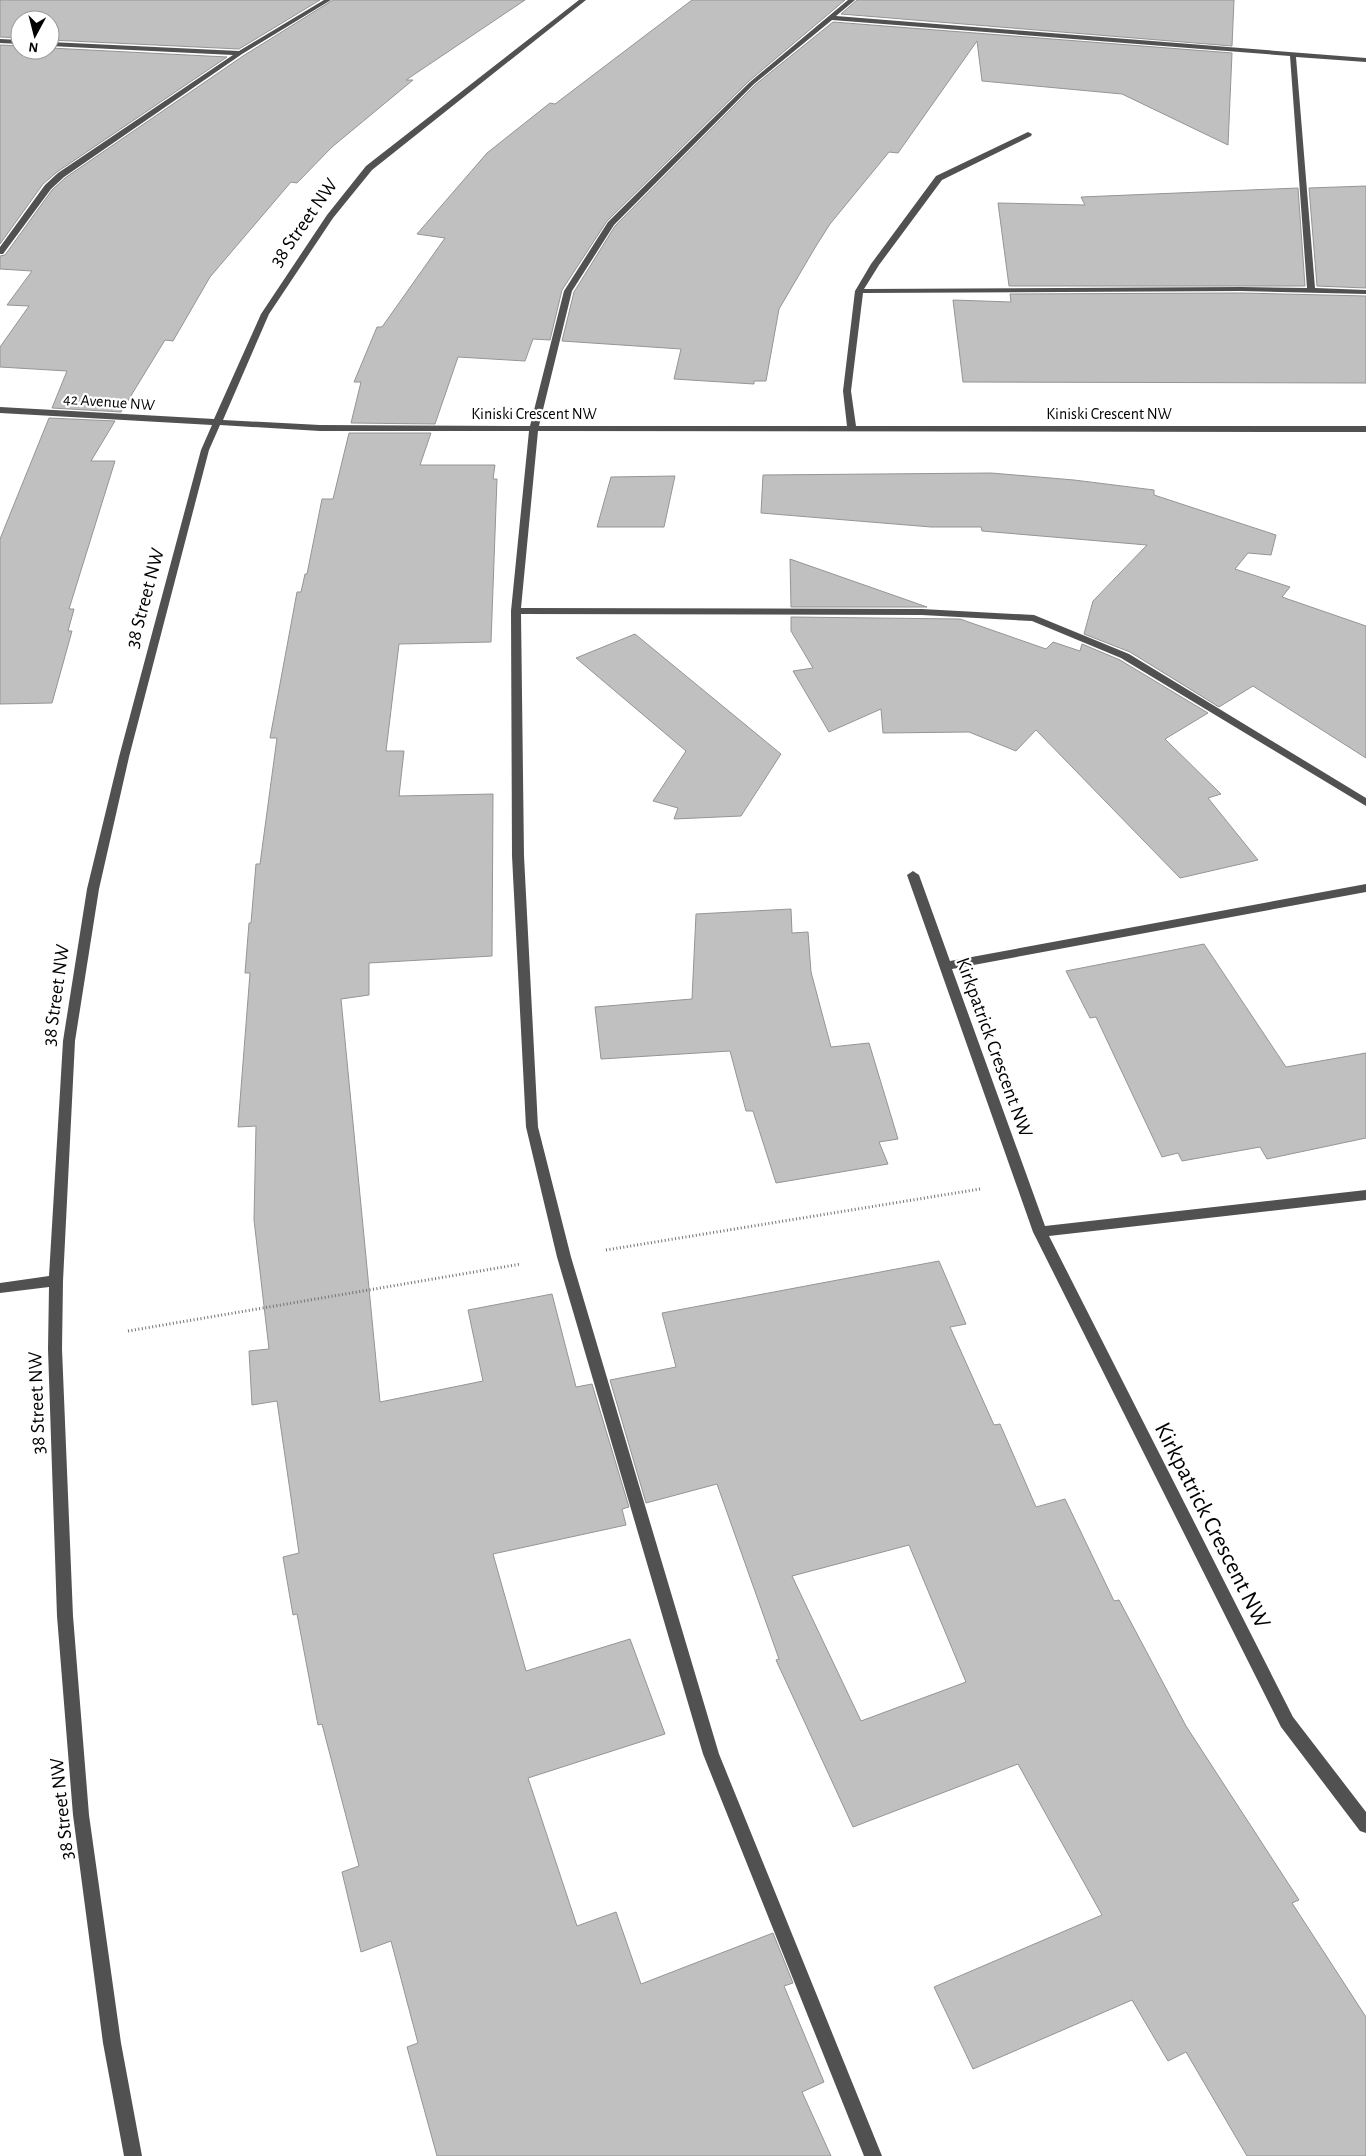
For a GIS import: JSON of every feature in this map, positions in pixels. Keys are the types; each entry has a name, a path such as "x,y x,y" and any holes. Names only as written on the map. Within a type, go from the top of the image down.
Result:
{"street":[{"path":"0,252 48,187 61,175 240,53 328,0"},
{"name":"38 Street NW","path":"133,2156 112,2043 81,1815 65,1616 55,1349 56,1281 69,1041 93,889 188,510 205,450 215,423 265,314 330,216 369,168 420,126 583,0"},
{"path":"852,0 752,83 611,224 568,292 534,428 516,611 518,856 532,1127 564,1257 711,1754 873,2156"},
{"path":"831,18 1366,60"},
{"path":"60,44 240,53"},
{"path":"1293,55 1311,290"},
{"path":"852,427 847,391 859,291 875,264 939,178 1028,134"},
{"path":"859,291 1311,290 1366,292"},
{"name":"42 Avenue NW","path":"0,410 215,423"},
{"name":"Kiniski Crescent NW","path":"215,423 320,428 852,427 1366,429"},
{"path":"516,611 922,612 1034,618 1125,656 1366,803"},
{"name":"Kirkpatrick Crescent NW","path":"913,875 1040,1232 1286,1722 1366,1825"},
{"path":"945,966 1366,888"},
{"path":"1040,1232 1366,1196"},
{"path":"0,1288 56,1281"}],"building":[{"path":"0,0 320,0 239,49 60,40 60,10 10,10 10,38 0,37"},
{"path":"333,0 525,0 406,80 413,80 332,147 297,183 291,182 210,277 173,341 165,340 121,412 52,408 67,371 0,367 0,347 29,306 7,305 32,271 0,269 0,256 5,255 52,190 65,178 243,56"},
{"path":"692,0 845,0 749,81 607,221 562,290 550,340 533,339 525,361 458,357 435,424 351,423 361,382 354,382 377,327 382,327 445,238 417,234 487,153 550,103 555,104"},
{"path":"857,0 1234,0 1232,46 841,14"},
{"path":"833,22 1232,53 1228,145 1122,94 982,81 977,41 898,153 889,152 830,224 816,246 779,309 766,381 754,381 754,384 674,379 681,349 562,341 574,292 615,226 755,85"},
{"path":"0,45 10,46 10,60 60,60 60,49 227,57 57,172 43,184 0,244"},
{"path":"1366,186 1366,288 1317,286 1309,188"},
{"path":"1298,188 1305,286 1009,286 998,203 1085,205 1081,197"},
{"path":"1241,293 1366,296 1366,383 963,382 953,300 1011,302 1010,294"},
{"path":"49,418 115,421 91,461 115,461 69,609 74,609 68,631 72,631 52,703 0,704 0,539"},
{"path":"349,433 431,433 420,465 495,465 493,479 497,479 491,642 399,644 386,751 404,751 399,796 493,794 492,956 369,963 369,995 341,999 380,1402 483,1381 468,1310 552,1294 576,1387 592,1384 629,1507 622,1509 626,1525 493,1554 526,1671 630,1639 665,1734 528,1778 577,1926 616,1912 641,1984 773,1933 793,1983 784,1986 824,2082 802,2092 831,2156 437,2156 407,2047 418,2043 391,1941 361,1952 342,1872 359,1866 322,1724 318,1725 297,1614 293,1615 283,1557 299,1553 277,1401 252,1405 249,1351 269,1349 254,1220 256,1126 238,1127 250,973 245,973 249,923 251,923 256,864 260,864 277,738 270,738 297,592 301,592 305,574 307,574 322,499 333,499"},
{"path":"991,473 1074,480 1154,490 1154,495 1276,535 1271,555 1248,553 1235,569 1290,587 1282,597 1366,626 1366,758 1253,686 1219,707 1130,652 1084,634 1093,601 1147,545 982,531 981,527 931,527 761,513 763,475"},
{"path":"675,476 664,527 597,527 611,477"},
{"path":"790,559 927,607 791,607"},
{"path":"791,617 960,619 1046,649 1053,642 1080,651 1082,644 1120,660 1208,713 1165,739 1221,794 1208,798 1258,860 1180,878 1036,730 1016,751 969,732 883,733 881,709 829,732 793,671 813,668 791,631"},
{"path":"635,634 781,754 741,816 674,819 678,808 653,801 686,751 576,658"},
{"path":"791,909 792,933 808,932 811,972 831,1047 869,1043 898,1139 879,1142 888,1164 776,1183 753,1111 746,1111 730,1051 601,1059 595,1007 692,999 696,914"},
{"path":"1204,944 1286,1067 1366,1053 1366,1138 1267,1159 1260,1147 1182,1161 1178,1153 1162,1157 1096,1017 1090,1018 1066,971"},
{"path":"939,1261 966,1324 950,1327 994,1425 1000,1424 1036,1507 1065,1499 1114,1601 1119,1600 1186,1726 1299,1900 1292,1903 1366,2017 1366,2156 1247,2156 1186,2052 1168,2061 1132,2000 973,2069 934,1987 1102,1915 1018,1764 853,1827 776,1660 779,1659 717,1484 646,1503 610,1380 676,1367 662,1313","holes":["909,1545 966,1682 861,1721 792,1576"]}]}
